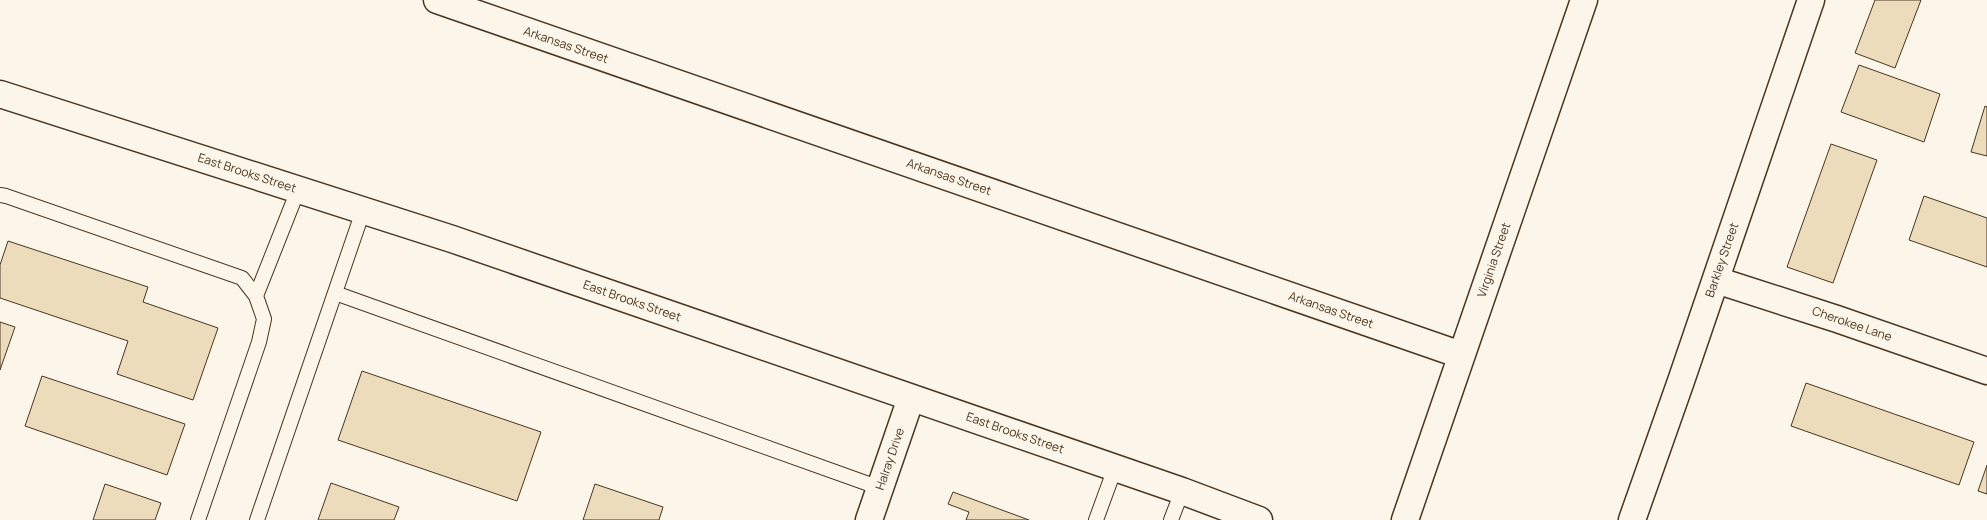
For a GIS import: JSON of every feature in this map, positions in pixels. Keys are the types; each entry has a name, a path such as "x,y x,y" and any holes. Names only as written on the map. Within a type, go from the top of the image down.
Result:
{"street":[{"name":"Arkansas Street","path":"436,0 1461,355"},
{"name":"Virginia Street","path":"1405,520 1584,0"},
{"name":"Barkley Street","path":"1632,520 1811,0"},
{"name":"East Brooks Street","path":"0,94 470,246 1182,491 1259,520"},
{"name":"Cherokee Lane","path":"1716,280 1987,371"},
{"name":"Halray Drive","path":"869,520 911,398"}],"lane":[{"path":"256,296 298,190"},
{"path":"0,195 242,278 256,296 264,319 259,342 198,520"},
{"path":"257,520 363,211"},
{"path":"335,293 880,488"},
{"path":"1096,520 1115,468"},
{"path":"1171,520 1182,491"}],"building":[{"path":"1875,0 1921,0 1895,68 1855,53"},
{"path":"1859,65 1940,94 1924,142 1841,112"},
{"path":"1985,106 1987,107 1987,156 1971,152"},
{"path":"1831,144 1877,160 1833,283 1787,267"},
{"path":"1924,196 1987,218 1987,267 1909,240"},
{"path":"8,241 148,287 143,302 218,328 193,400 117,374 128,341 0,298 0,265"},
{"path":"0,322 15,327 0,370"},
{"path":"362,371 541,432 517,501 338,440"},
{"path":"42,376 185,424 167,475 25,426"},
{"path":"1806,383 1974,442 1959,485 1791,426"},
{"path":"1987,465 1987,494 1978,491"},
{"path":"331,483 399,507 394,520 318,520"},
{"path":"105,484 161,503 155,520 93,520"},
{"path":"595,484 663,507 659,520 583,520"},
{"path":"953,492 1029,520 966,520 969,512 948,504"}]}
